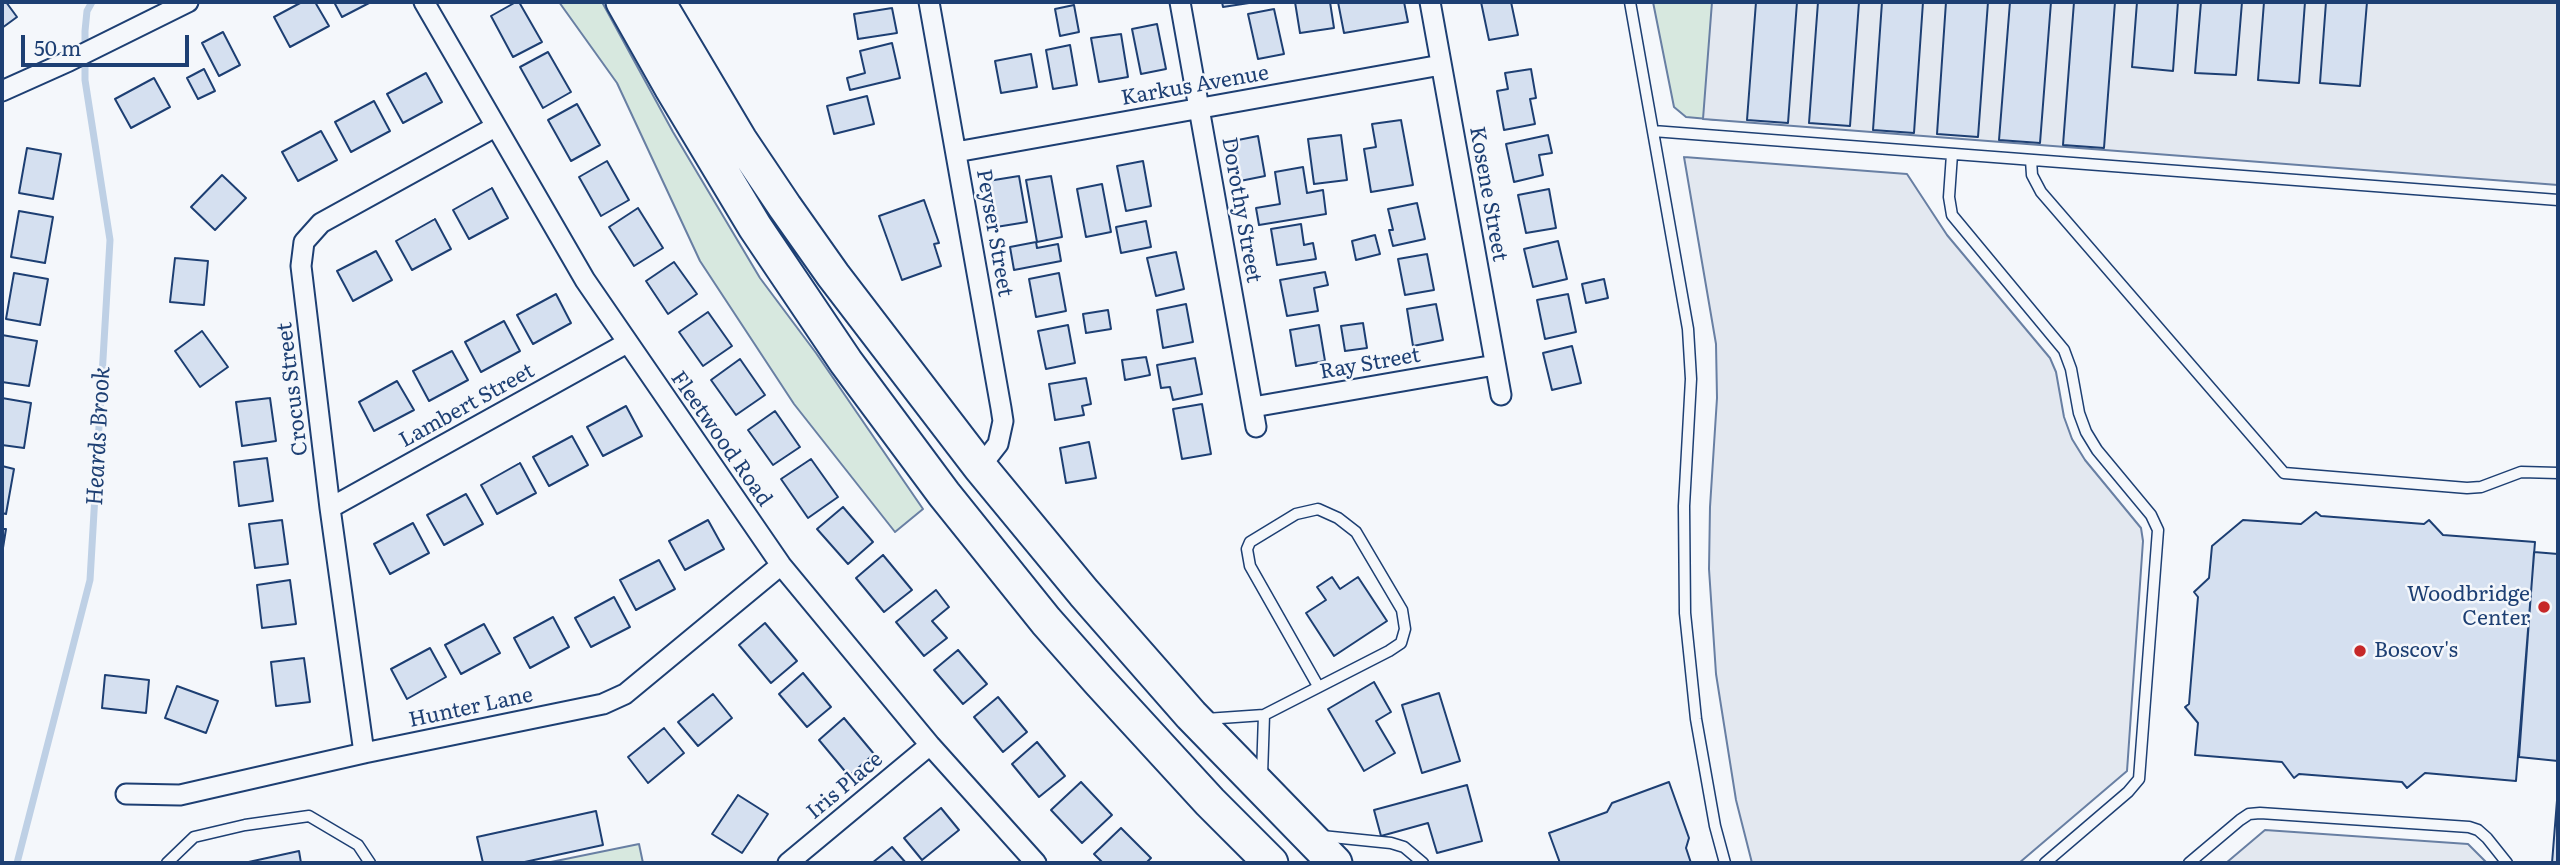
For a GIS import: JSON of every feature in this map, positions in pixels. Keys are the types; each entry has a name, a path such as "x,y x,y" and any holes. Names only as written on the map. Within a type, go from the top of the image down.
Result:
{"highway":[{"path":"624,2 671,87 755,227 839,351 919,461 1046,621 1154,742 1271,863"},
{"path":"658,2 740,139 785,207 833,275 980,467 1084,593 1195,720 1335,863"}],"street":[{"path":"2,91 188,2"},
{"name":"Fleetwood Road","path":"424,2 549,220 627,343 781,565 930,745 1036,863"},
{"name":"Peyser Street","path":"929,2 1003,421 998,444 980,467"},
{"name":"Dorothy Street","path":"1180,2 1255,417"},
{"name":"Kosene Street","path":"1430,2 1501,395"},
{"name":"Karkus Avenue","path":"956,152 1441,65"},
{"name":"Crocus Street","path":"364,753 330,509 301,266 304,242 321,223 495,127"},
{"name":"Lambert Street","path":"330,509 627,343"},
{"name":"Ray Street","path":"1255,417 1496,365"},
{"name":"Hunter Lane","path":"127,794 180,794 603,704 625,694 781,565"},
{"name":"Iris Place","path":"788,863 930,745"}],"lane":[{"path":"1630,2 1690,346 1691,397 1684,506 1684,570 1690,676 1705,774 1725,863"},
{"path":"1653,131 2558,200"},
{"path":"1952,154 1949,197 1952,215 2064,350 2086,432 2097,450 2151,515 2158,530 2140,779 2045,863"},
{"path":"2031,160 2032,175 2041,192 2284,473 2467,488 2481,487 2521,472 2558,473"},
{"path":"1195,720 1264,715 1389,652 1401,643 1405,629 1402,610 1356,532 1338,518 1318,509 1296,514 1250,542 1247,549 1250,566 1318,687"},
{"path":"1261,789 1264,715"},
{"path":"2189,863 2240,820 2260,813 2469,827 2478,830 2487,838 2507,863"},
{"path":"167,863 194,837 245,825 309,816 358,845 370,863"},
{"path":"1305,834 1391,843 1404,847 1423,863"}],"shaded area":[{"path":"559,2 602,2 673,132 760,278 816,353 923,509 895,532 794,404 700,261 617,83"},
{"path":"1653,2 1713,2 1719,120 1686,117 1674,107"},
{"path":"1712,2 2558,2 2558,185 1703,119"},
{"path":"1684,157 1907,174 1947,235 2050,358 2056,372 2064,417 2072,439 2085,460 2141,528 2143,541 2127,771 2019,863 1752,863 1736,800 1716,674 1709,569 1717,398 1716,344"},
{"path":"2265,830 2468,844 2487,863 2226,863"},
{"path":"639,844 643,863 546,863"}],"building":[{"path":"2,2 6,2 17,17 2,28"},
{"path":"302,2 315,2 329,26 290,47 274,17"},
{"path":"334,2 371,2 342,17"},
{"path":"519,2 542,42 513,57 491,16"},
{"path":"1222,2 1249,2 1249,3 1223,7"},
{"path":"1295,2 1330,2 1334,28 1300,33"},
{"path":"1338,2 1404,2 1408,22 1344,33"},
{"path":"1481,2 1511,2 1518,35 1489,40"},
{"path":"1756,2 1797,2 1788,123 1747,120"},
{"path":"1818,2 1859,2 1850,126 1809,123"},
{"path":"1882,2 1923,2 1914,133 1873,130"},
{"path":"1946,2 1988,2 1978,137 1937,134"},
{"path":"2010,2 2051,2 2040,143 1999,140"},
{"path":"2074,2 2115,2 2104,148 2063,145"},
{"path":"2137,2 2178,2 2173,71 2132,67"},
{"path":"2201,2 2242,2 2236,75 2195,73"},
{"path":"2264,2 2305,2 2299,83 2258,80"},
{"path":"2326,2 2367,2 2360,86 2320,83"},
{"path":"1074,5 1079,32 1060,36 1055,9"},
{"path":"892,8 897,33 858,39 854,14"},
{"path":"1274,9 1284,54 1258,59 1248,14"},
{"path":"1157,24 1166,69 1141,74 1132,29"},
{"path":"223,32 240,65 219,76 202,43"},
{"path":"1121,34 1128,77 1099,82 1091,38"},
{"path":"892,43 900,78 850,90 847,78 865,73 860,51"},
{"path":"1070,45 1077,85 1053,89 1046,50"},
{"path":"548,52 571,92 543,108 520,67"},
{"path":"1031,54 1037,87 1001,93 995,61"},
{"path":"204,69 215,91 198,99 187,78"},
{"path":"1531,69 1536,98 1530,99 1535,124 1504,130 1497,91 1508,89 1505,73"},
{"path":"426,73 442,102 403,123 387,94"},
{"path":"154,78 170,107 131,128 115,99"},
{"path":"867,96 874,124 834,134 827,106"},
{"path":"374,101 390,131 351,152 335,122"},
{"path":"577,104 600,145 571,161 548,120"},
{"path":"1401,120 1413,185 1371,192 1364,149 1376,147 1372,124"},
{"path":"321,131 337,160 298,181 282,152"},
{"path":"1341,135 1347,180 1314,184 1308,139"},
{"path":"1548,135 1552,153 1539,155 1543,175 1514,182 1506,144"},
{"path":"1258,136 1265,176 1240,181 1233,141"},
{"path":"27,148 61,154 53,199 19,193"},
{"path":"607,161 629,200 601,216 579,177"},
{"path":"1143,161 1151,206 1126,211 1117,166"},
{"path":"1303,167 1307,193 1323,190 1326,214 1259,225 1256,208 1280,204 1275,172"},
{"path":"222,175 246,198 215,230 191,207"},
{"path":"1019,176 1027,222 996,227 988,181"},
{"path":"1051,176 1062,237 1037,242 1026,180"},
{"path":"1102,184 1111,232 1086,237 1077,189"},
{"path":"492,188 508,218 469,239 453,210"},
{"path":"1549,189 1556,228 1526,233 1518,195"},
{"path":"924,200 939,243 934,244 941,266 902,280 879,216"},
{"path":"1417,203 1425,239 1393,246 1389,230 1393,230 1388,209"},
{"path":"638,208 663,248 634,266 609,227"},
{"path":"19,211 53,217 45,263 11,257"},
{"path":"435,219 451,249 412,270 396,241"},
{"path":"1146,221 1151,247 1121,253 1116,227"},
{"path":"1301,224 1304,245 1313,243 1316,259 1277,265 1271,229"},
{"path":"1375,235 1380,254 1356,260 1352,241"},
{"path":"1558,241 1567,279 1533,287 1524,249"},
{"path":"1036,242 1037,248 1058,244 1061,261 1014,270 1010,247"},
{"path":"376,251 392,280 353,301 337,271"},
{"path":"1176,252 1184,289 1156,296 1147,258"},
{"path":"1427,254 1434,290 1405,295 1398,259"},
{"path":"175,258 208,261 204,305 170,302"},
{"path":"674,262 697,294 668,314 646,281"},
{"path":"1325,272 1328,285 1314,288 1318,311 1287,316 1280,280"},
{"path":"14,273 48,279 40,325 6,319"},
{"path":"1059,273 1066,311 1036,317 1029,279"},
{"path":"1604,279 1608,298 1586,303 1582,284"},
{"path":"556,294 571,323 533,344 517,315"},
{"path":"1568,294 1576,332 1545,339 1537,300"},
{"path":"1186,304 1193,342 1163,348 1157,310"},
{"path":"1436,304 1443,340 1413,346 1407,309"},
{"path":"1108,310 1111,329 1086,333 1083,314"},
{"path":"708,312 732,346 703,366 679,332"},
{"path":"504,321 520,351 481,372 465,342"},
{"path":"1363,323 1367,348 1345,351 1341,326"},
{"path":"1068,325 1075,363 1046,369 1038,331"},
{"path":"1319,325 1325,361 1296,366 1290,330"},
{"path":"202,331 228,367 200,387 175,351"},
{"path":"2,335 37,341 29,386 2,382"},
{"path":"1572,346 1581,383 1552,390 1543,353"},
{"path":"452,351 468,380 429,401 413,371"},
{"path":"1146,357 1150,375 1125,380 1122,360"},
{"path":"1195,358 1202,394 1173,400 1170,387 1161,388 1157,365"},
{"path":"740,359 765,395 736,415 711,380"},
{"path":"1086,378 1091,404 1082,406 1084,415 1055,420 1049,384"},
{"path":"397,381 414,410 374,431 359,402"},
{"path":"2,398 31,403 24,448 2,445"},
{"path":"270,398 276,441 242,446 236,402"},
{"path":"1202,404 1211,454 1182,459 1173,409"},
{"path":"626,406 642,436 603,456 587,427"},
{"path":"775,411 800,447 773,465 748,430"},
{"path":"572,436 588,465 549,486 533,457"},
{"path":"1089,442 1096,478 1066,483 1060,448"},
{"path":"267,458 273,501 239,506 234,462"},
{"path":"811,459 838,497 808,518 781,479"},
{"path":"520,463 536,493 497,514 481,485"},
{"path":"2,466 14,469 6,514 2,513"},
{"path":"466,494 483,524 444,545 427,515"},
{"path":"843,507 873,542 848,564 817,529"},
{"name":"Boscov's","path":"2316,512 2321,516 2424,524 2429,520 2443,535 2535,542 2516,781 2425,773 2407,788 2402,782 2299,774 2294,778 2282,762 2195,755 2198,723 2185,707 2189,704 2198,597 2194,592 2209,578 2212,546 2243,520 2301,524"},
{"path":"282,520 288,564 255,568 249,524"},
{"path":"708,520 724,549 685,570 669,541"},
{"path":"413,523 429,553 390,574 374,544"},
{"path":"2,529 6,529 2,554"},
{"name":"Woodbridge Center","path":"2534,552 2558,554 2558,761 2519,757"},
{"path":"883,555 912,590 884,612 856,578"},
{"path":"659,560 675,589 636,610 620,580"},
{"path":"1332,577 1340,589 1358,577 1387,621 1334,656 1306,613 1326,600 1317,587"},
{"path":"290,580 296,624 262,628 257,585"},
{"path":"936,590 949,607 932,621 947,638 924,656 896,622"},
{"path":"614,597 630,627 591,647 575,618"},
{"path":"553,617 569,647 530,668 514,638"},
{"path":"765,623 797,661 771,683 739,645"},
{"path":"484,624 500,653 461,674 445,645"},
{"path":"430,648 446,677 407,699 391,669"},
{"path":"958,650 987,684 963,704 934,670"},
{"path":"304,658 310,702 276,706 271,662"},
{"path":"803,673 831,707 807,727 779,694"},
{"path":"105,675 149,680 146,713 102,708"},
{"path":"1374,682 1391,712 1376,721 1395,753 1364,771 1328,709"},
{"path":"177,686 218,701 206,733 165,718"},
{"path":"1439,693 1460,761 1422,773 1402,705"},
{"path":"713,694 732,718 698,746 678,722"},
{"path":"998,697 1027,732 1003,752 974,717"},
{"path":"844,718 874,754 849,776 819,740"},
{"path":"664,728 684,753 648,783 628,757"},
{"path":"1037,742 1065,776 1039,797 1012,764"},
{"path":"1081,782 1112,815 1082,843 1051,810"},
{"path":"1669,782 1689,838 1686,848 1691,863 1560,863 1549,833 1607,812 1612,803"},
{"path":"1467,785 1482,841 1437,853 1428,823 1381,836 1374,810"},
{"path":"2558,788 2558,863 2552,863"},
{"path":"738,795 768,814 742,853 712,834"},
{"path":"941,808 959,830 922,860 904,838"},
{"path":"596,811 603,845 520,863 483,863 477,837"},
{"path":"1121,828 1151,858 1146,863 1103,863 1094,854"},
{"path":"892,847 906,863 872,863"},
{"path":"299,851 301,863 244,863"}],"waterway":[{"name":"Heards Brook","path":"17,863 90,580 110,240 85,80 85,31 87,11 92,2"}],"place":[{"name":"Woodbridge Center","path":"2544,607"},
{"name":"Boscov's","path":"2360,651"}]}
